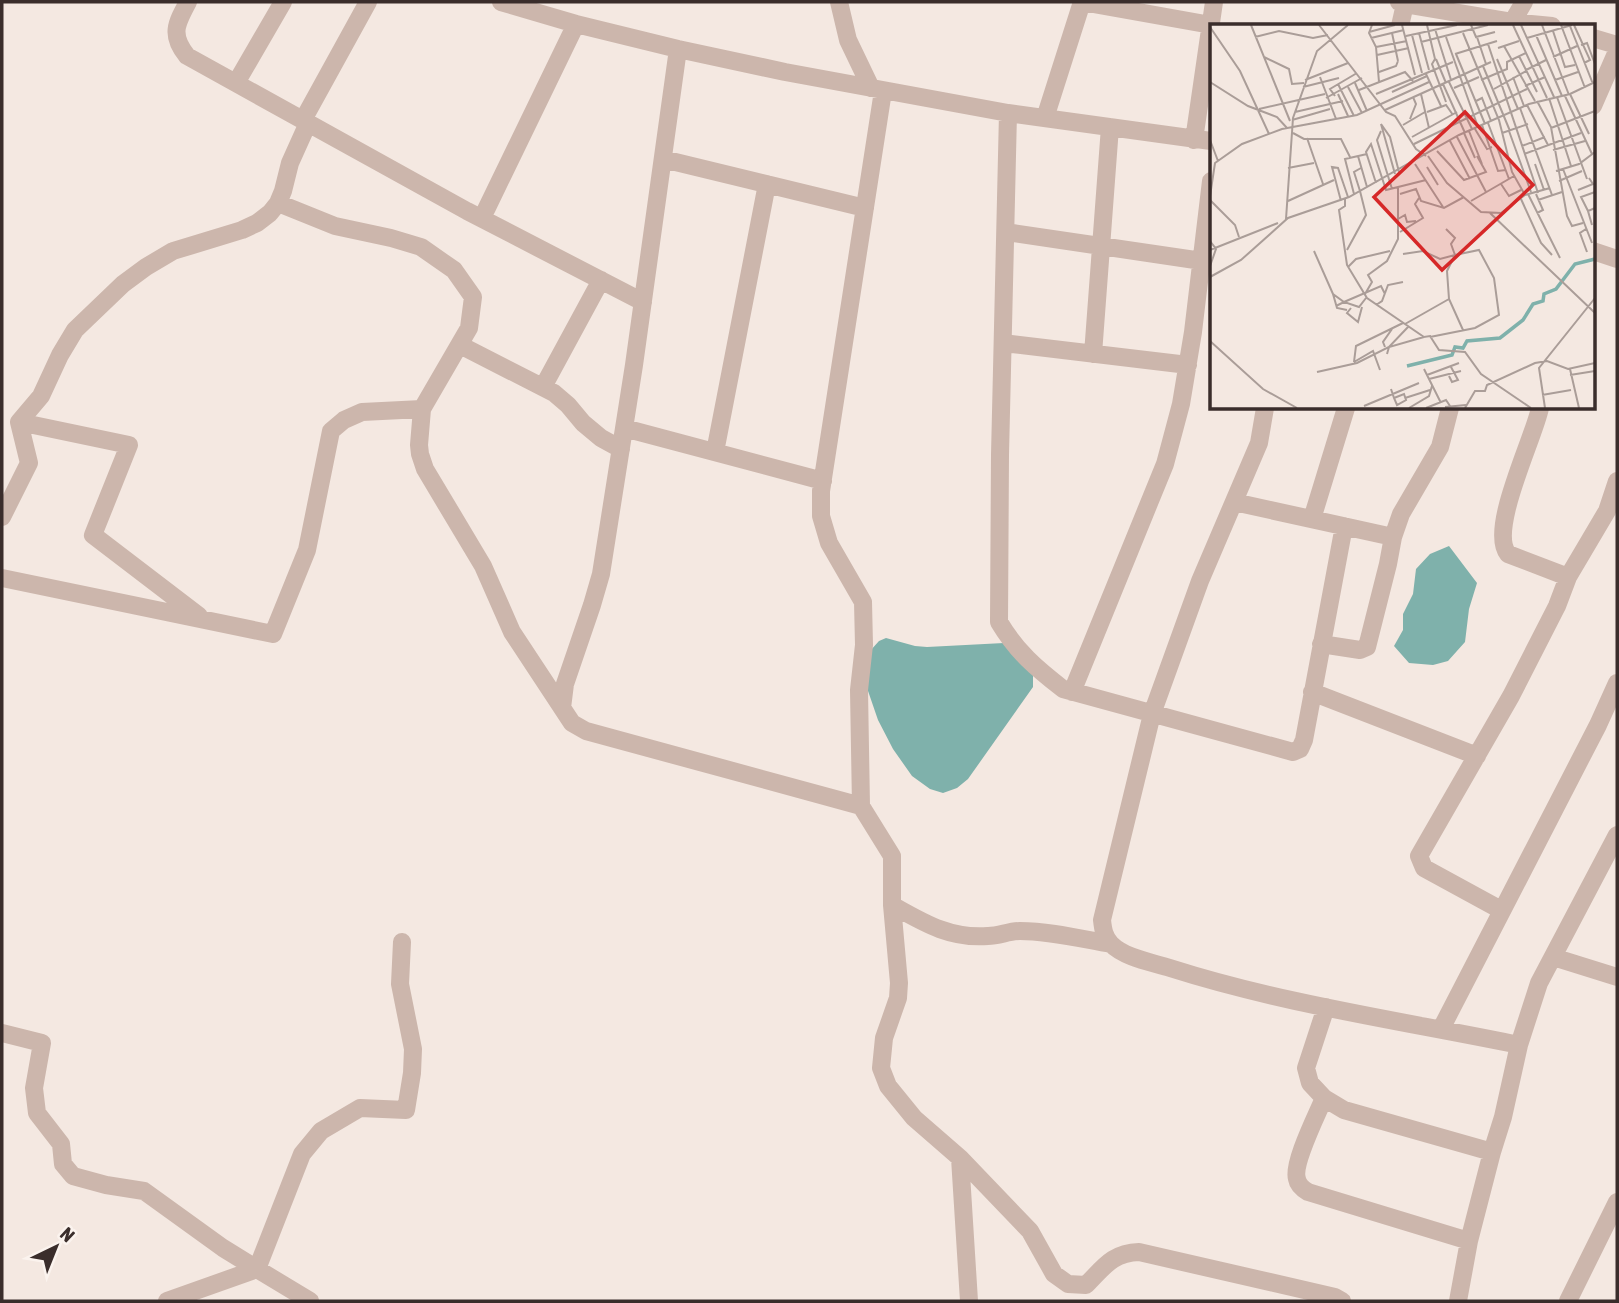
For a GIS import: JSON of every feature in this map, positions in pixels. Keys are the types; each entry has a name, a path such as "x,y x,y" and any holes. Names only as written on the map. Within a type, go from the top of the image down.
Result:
{"street":[{"path":"187,2 177,23 176,35 179,46 187,56 482,218 643,302"},
{"path":"236,83 283,2"},
{"path":"19,422 41,396 75,330 123,285 173,251 242,230 270,214 284,191 290,163 305,121 368,2"},
{"path":"501,2 678,49 877,90 1009,113 1203,140 1210,39"},
{"path":"839,2 848,40 877,90 865,208 823,481 821,516 829,543 863,603 864,645 859,690 860,806 892,856 892,905 899,983 898,999 884,1038 881,1068 888,1086 914,1118 960,1157 1030,1231 1054,1274 1068,1284 1086,1285 1112,1259 1124,1253 1139,1252 1335,1297 1342,1301"},
{"path":"1045,118 1082,2 1210,25"},
{"path":"1211,24 1214,2"},
{"path":"1399,24 1402,3 1511,24 1524,2"},
{"path":"482,218 576,24"},
{"path":"1594,38 1617,45"},
{"path":"562,708 565,684 601,574 678,49"},
{"path":"1594,104 1617,51"},
{"path":"1009,113 999,622 1010,641 1063,690 1293,752 1300,749 1304,740 1344,526"},
{"path":"1093,354 1110,127"},
{"path":"663,159 865,208"},
{"path":"715,452 767,184"},
{"path":"1072,692 1165,464 1188,365 1210,190"},
{"path":"278,203 335,226 391,237 421,247 454,270 472,297 469,328 422,409 420,454 425,468 483,566 512,632 572,723 586,731 860,806"},
{"path":"1006,232 1202,261"},
{"path":"1594,251 1617,259"},
{"path":"543,387 601,280"},
{"path":"1003,343 1188,365"},
{"path":"460,345 554,393 569,405 583,423 601,438 621,449"},
{"path":"2,578 273,634 307,550 331,431 344,420 362,412 422,409"},
{"path":"1265,410 1259,443 1200,581 1152,714 1102,920 1104,934 1111,944 1124,953 1204,979 1277,998 1518,1045"},
{"path":"1312,519 1345,410"},
{"path":"1321,644 1360,650 1367,647 1401,514 1440,447 1449,410"},
{"path":"1540,410 1517,472 1504,524 1503,546 1508,554 1568,577"},
{"path":"2,517 29,463 19,422"},
{"path":"19,422 129,445 93,535 205,620"},
{"path":"624,428 823,481"},
{"path":"1501,910 1424,868 1419,856 1511,696 1568,577 1607,511 1617,481"},
{"path":"1234,502 1393,537"},
{"path":"1441,1029 1598,725 1617,683"},
{"path":"1312,692 1477,756"},
{"path":"1458,1301 1468,1241 1503,1117 1518,1045 1539,984 1617,835"},
{"path":"892,905 934,928 964,935 989,936 1021,931 1111,944"},
{"path":"167,1301 257,1269 302,1154 321,1131 360,1108 406,1110 413,1049 400,984 402,942"},
{"path":"1553,957 1617,977"},
{"path":"1326,1007 1306,1068 1310,1083 1324,1098 1344,1110 1492,1152"},
{"path":"2,1033 42,1043 34,1088 37,1113 61,1144 63,1164 73,1176 144,1191 223,1248 310,1301"},
{"path":"1324,1098 1298,1161 1296,1178 1300,1186 1308,1192 1468,1241"},
{"path":"960,1157 969,1301"},
{"path":"1569,1301 1617,1202"}],"water":[{"path":"1449,546 1477,583 1469,609 1465,642 1448,661 1433,665 1409,663 1394,646 1403,630 1403,614 1413,594 1416,569 1430,554"},
{"path":"886,638 927,647 1004,643 1033,672 1033,687 968,779 957,788 943,793 930,789 912,776 893,749 878,720 867,688 870,651"}]}
